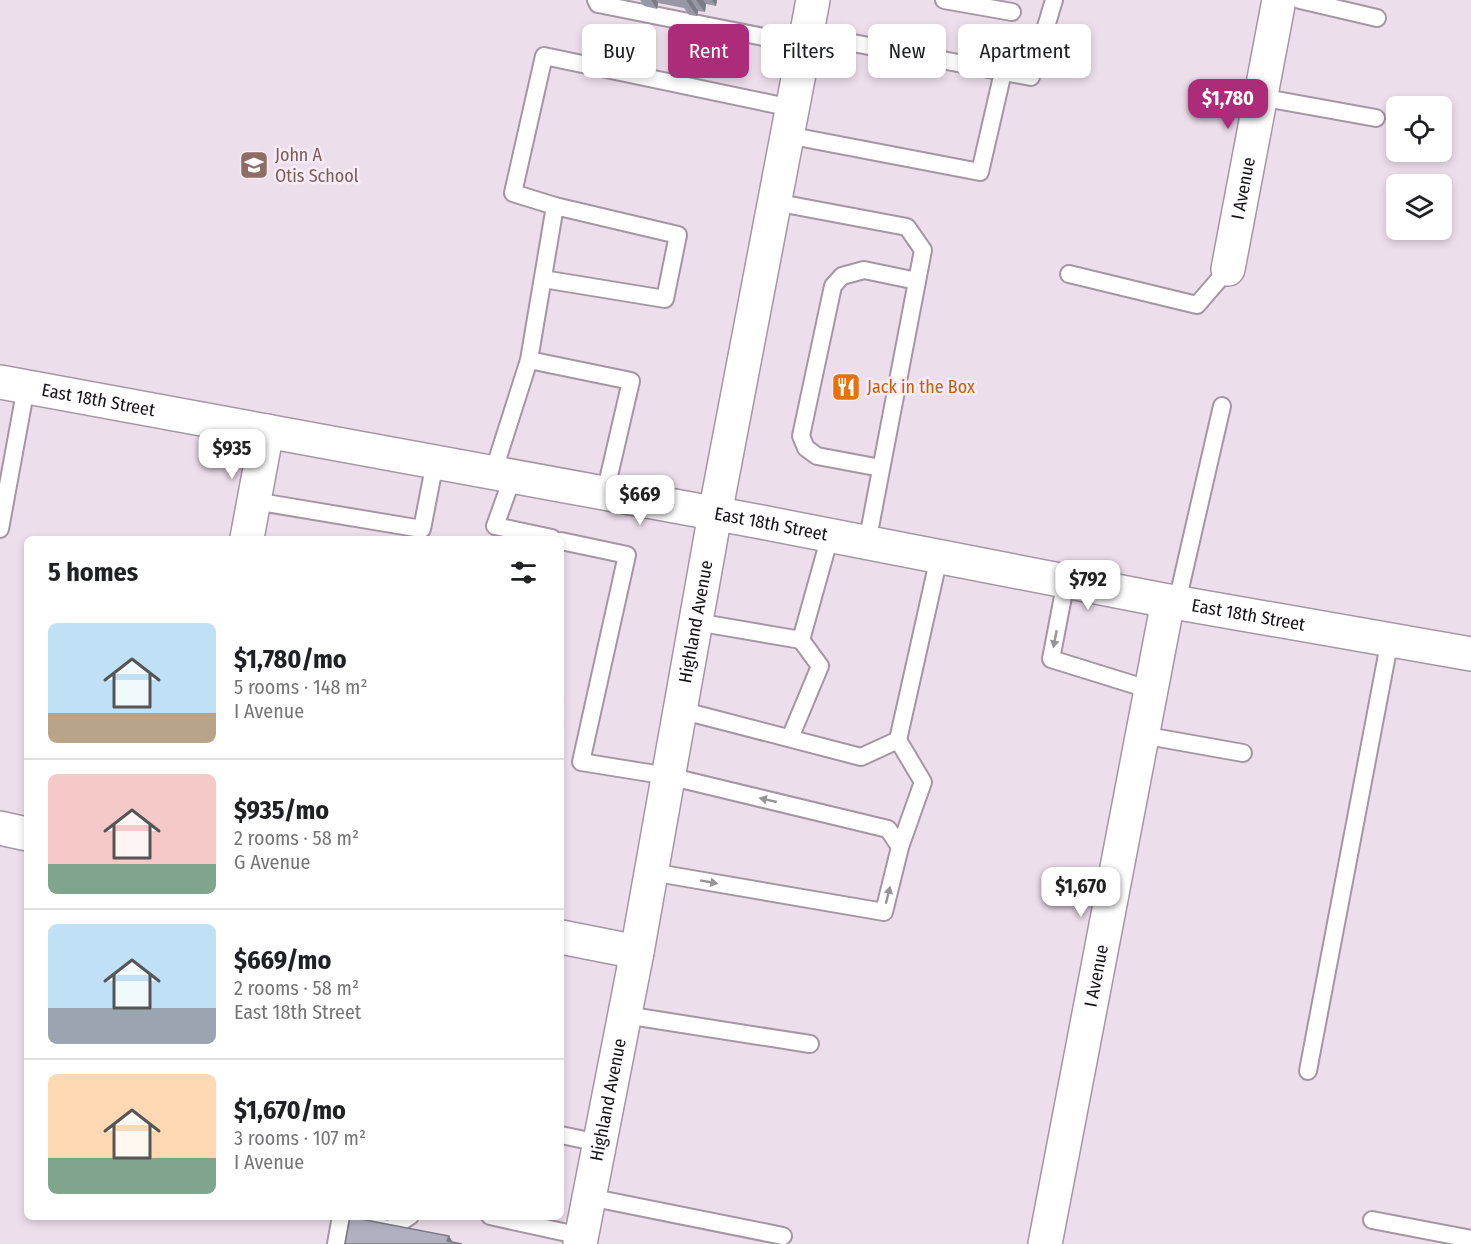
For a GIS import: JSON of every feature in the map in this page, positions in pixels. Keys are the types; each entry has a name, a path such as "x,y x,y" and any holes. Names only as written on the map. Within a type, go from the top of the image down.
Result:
{"main road":[{"name":"Highland Avenue","path":"808,24 813,0"},
{"name":"I Avenue","path":"1228,269 1279,0"},
{"name":"Highland Avenue","path":"580,1240 637,952 715,514 798,78"},
{"name":"East 18th Street","path":"13,384 605,493 1172,601 1471,654"},
{"path":"247,536 267,431"},
{"name":"I Avenue","path":"1045,1244 1142,735 1172,601"},
{"path":"0,828 24,833"},
{"path":"564,938 637,952"}],"lane":[{"path":"596,0 598,4 761,32"},
{"path":"945,0 1012,12"},
{"path":"1047,24 1054,0"},
{"path":"1300,0 1377,18"},
{"path":"856,48 958,64"},
{"path":"543,279 665,299 678,235 555,206 513,193 544,56 980,172 1002,78"},
{"path":"1260,97 1376,118"},
{"path":"774,202 907,227 923,250 867,543"},
{"path":"542,536 495,526 503,475 529,360 555,206"},
{"path":"1069,274 1197,305 1228,269"},
{"path":"881,468 817,456 806,448 801,436 833,286 842,276 864,270 917,281"},
{"path":"529,360 631,381 605,493"},
{"path":"0,530 13,384"},
{"path":"1172,601 1222,406"},
{"path":"254,501 422,529 435,462"},
{"path":"801,640 830,536"},
{"path":"564,541 627,555 581,762 668,776 888,829 900,847"},
{"path":"651,872 884,912 900,847 923,782 898,740 939,557"},
{"path":"1066,581 1051,659 1151,690"},
{"path":"696,622 801,640 820,666 790,738"},
{"path":"1308,1071 1390,639"},
{"path":"680,710 861,757 898,740"},
{"path":"1142,735 1243,753"},
{"path":"624,1016 810,1044"},
{"path":"564,1136 599,1143"},
{"path":"589,1197 783,1236"},
{"path":"336,1244 340,1220"},
{"path":"354,1244 357,1225 390,1229 404,1220"},
{"path":"505,1220 580,1240"},
{"path":"1372,1220 1471,1239"}],"building":[{"path":"349,1220 366,1220 449,1236 447,1241 462,1244 345,1244"}],"place":[{"name":"John A Otis School","path":"254,165"},
{"name":"Jack in the Box","path":"846,387"}]}
